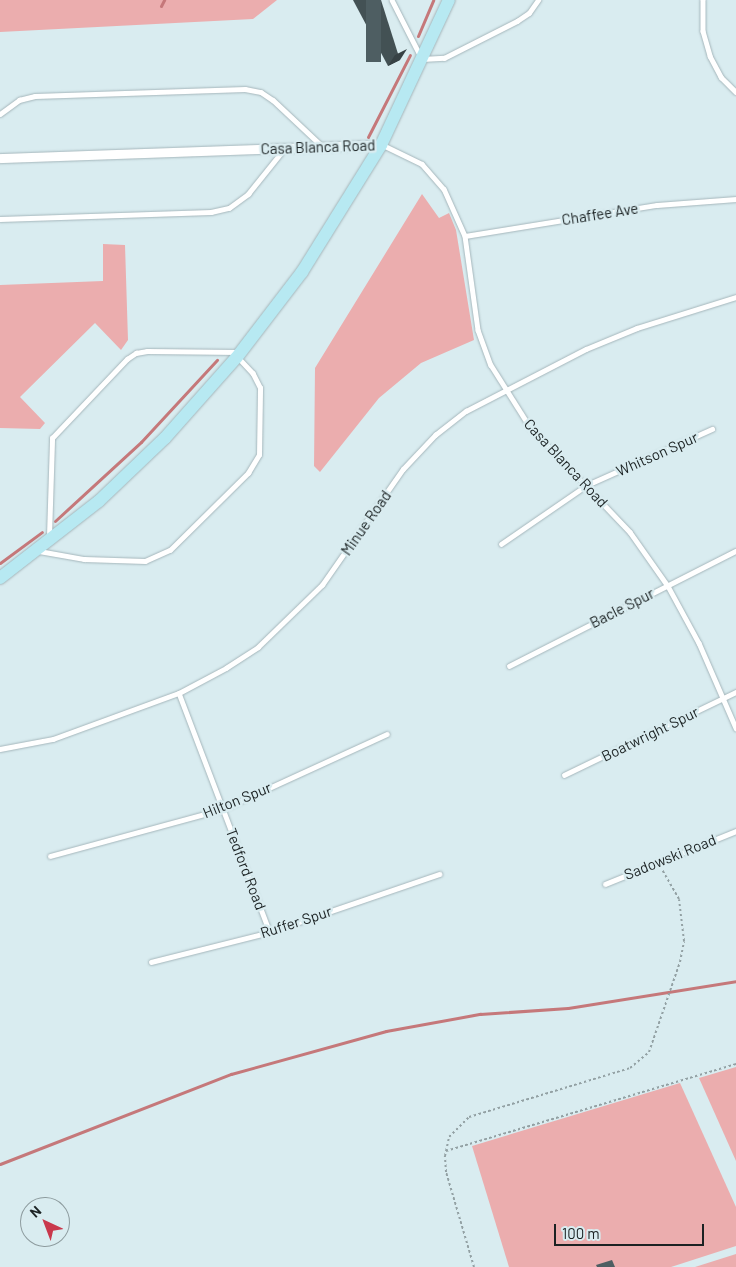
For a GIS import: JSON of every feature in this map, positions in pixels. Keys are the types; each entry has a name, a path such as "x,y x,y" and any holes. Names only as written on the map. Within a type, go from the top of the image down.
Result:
{"street":[{"path":"0,578 38,551 99,501 165,438 239,355 302,272 381,145 449,0"},
{"name":"Casa Blanca Road","path":"0,158 381,145"}],"lane":[{"path":"392,0 422,59 444,58 517,21 529,13 538,0"},
{"path":"703,0 703,31 710,56 721,77 736,92"},
{"path":"0,114 19,100 35,96 244,89 261,92 273,100 322,146"},
{"name":"Casa Blanca Road","path":"381,145 422,164 444,189 464,236 478,330 491,365 530,428 587,485 630,532 668,586 724,698 736,728"},
{"path":"0,219 211,212 229,208 248,194 285,147"},
{"name":"Chaffee Ave","path":"464,236 657,205 736,199"},
{"name":"Minue Road","path":"0,749 54,739 180,693 258,647 322,585 403,469 434,435 466,411 586,349 637,328 736,297"},
{"path":"38,551 84,559 145,561 156,558 177,543 248,473 259,454 260,388 253,374 239,355 136,353 63,422 49,446 48,543"},
{"name":"Whitson Spur","path":"501,544 587,485 712,429"},
{"name":"Bacle Spur","path":"509,666 736,551"},
{"name":"Boatwright Spur","path":"564,775 736,692"},
{"name":"Tedford Road","path":"180,693 270,932"},
{"name":"Hilton Spur","path":"50,856 223,809 387,734"},
{"name":"Sadowski Road","path":"605,884 736,831"},
{"name":"Ruffer Spur","path":"151,962 270,932 439,874"}],"path":[{"path":"474,1267 446,1172 446,1151 449,1138 469,1117 630,1068 649,1052 677,974 684,924 678,899 659,862"},
{"path":"446,1151 736,1064"}],"shaded area":[{"path":"0,0 277,0 253,19 0,32"},
{"path":"422,194 439,218 449,213 456,230 474,340 421,363 379,398 320,472 314,466 315,368"},
{"path":"103,244 125,245 128,340 121,350 95,323 20,397 45,423 40,429 0,428 0,285 103,281"},
{"path":"736,1067 736,1161 699,1078"},
{"path":"680,1083 736,1207 736,1246 671,1267 509,1267 472,1146"},
{"path":"736,1254 736,1267 695,1267"}],"building":[{"path":"366,0 381,0 381,62 366,62"},
{"path":"612,1260 615,1267 597,1267 596,1265"}],"waterway":[{"path":"161,6 164,0"},
{"path":"418,36 433,0"},
{"path":"368,137 410,55"},
{"path":"55,521 141,442 217,360"},
{"path":"0,563 42,532"},
{"path":"0,1164 231,1074 386,1031 480,1014 568,1008 736,981"}]}
